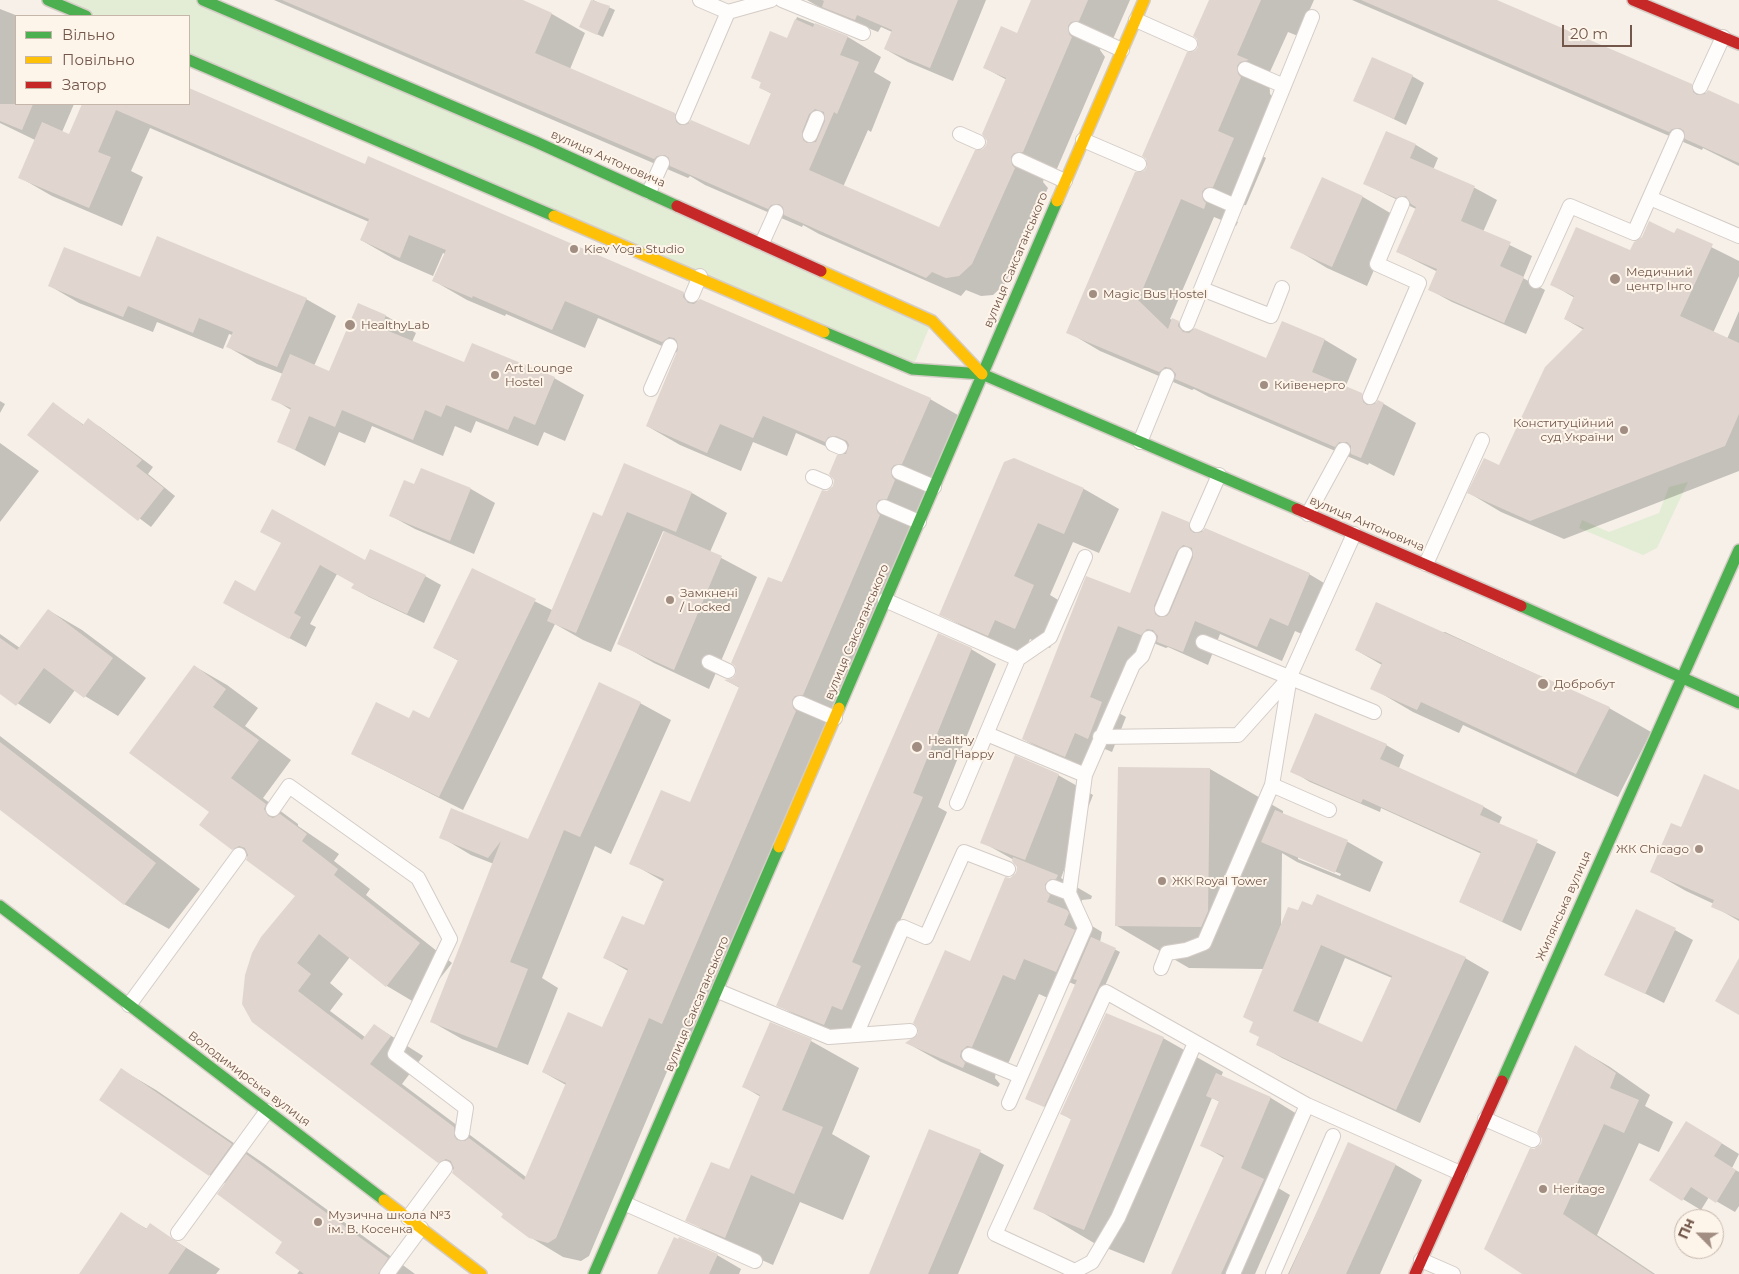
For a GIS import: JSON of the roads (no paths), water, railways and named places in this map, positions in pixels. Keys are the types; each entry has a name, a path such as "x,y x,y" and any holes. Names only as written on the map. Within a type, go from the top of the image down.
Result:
{"main road":[{"path":"48,0 84,15"},
{"name":"вулиця Антоновича","path":"204,0 649,192 932,321 982,374"},
{"name":"вулиця Саксаганського","path":"594,1274 718,991 1144,0"},
{"path":"1633,0 1739,44"},
{"name":"вулиця Антоновича","path":"190,60 700,276 912,369 982,374 1426,564 1739,703"},
{"name":"Жилянська вулиця","path":"1415,1274 1680,677 1739,550"},
{"name":"Володимирська вулиця","path":"0,906 481,1274"}],"lane":[{"path":"700,0 728,12 771,0"},
{"path":"782,0 863,33"},
{"path":"683,116 728,12"},
{"path":"1187,324 1312,17"},
{"path":"1136,20 1190,44"},
{"path":"1076,30 1122,50"},
{"path":"1700,87 1723,37"},
{"path":"1245,69 1284,86"},
{"path":"810,136 817,118"},
{"path":"960,134 978,142"},
{"path":"1536,282 1570,206 1634,233 1678,136"},
{"path":"1083,140 1139,164"},
{"path":"1019,160 1066,181"},
{"path":"649,192 662,163"},
{"path":"1210,195 1235,206"},
{"path":"1650,198 1739,236"},
{"path":"1370,397 1419,283 1377,264 1402,204"},
{"path":"762,244 776,212"},
{"path":"692,295 700,276"},
{"path":"1202,289 1271,316 1282,288"},
{"path":"651,389 670,346"},
{"path":"1140,442 1167,376"},
{"path":"1426,564 1482,440"},
{"path":"1308,514 1343,450"},
{"path":"899,472 934,487"},
{"path":"1197,525 1219,475"},
{"path":"884,507 919,522"},
{"path":"1161,968 1167,953 1186,950 1204,942 1272,785 1290,676 1354,534"},
{"path":"1162,609 1185,554"},
{"path":"957,803 1018,659 1050,637 1085,557"},
{"path":"885,600 1018,659"},
{"path":"1009,1103 1085,928 1068,893 1085,775 1133,665 1142,656 1149,638"},
{"path":"1203,642 1374,712"},
{"path":"709,662 728,671"},
{"path":"1100,737 1238,735 1290,676"},
{"path":"800,703 835,718"},
{"path":"986,734 1085,775"},
{"path":"1272,785 1329,810"},
{"path":"272,808 289,786 418,878 450,939 396,1054 466,1108 462,1133"},
{"path":"856,1035 903,927 926,937 964,852 1008,869"},
{"path":"129,1005 239,855"},
{"path":"1053,887 1068,893"},
{"path":"718,991 829,1037 910,1031"},
{"path":"1195,1043 1118,1218 1092,1262 1075,1271 995,1234 1106,992 1307,1105 1460,1174"},
{"path":"969,1054 1020,1076"},
{"path":"1233,1274 1307,1105"},
{"path":"178,1233 267,1110"},
{"path":"1484,1119 1533,1140"},
{"path":"1273,1274 1333,1136"},
{"path":"408,1218 445,1168"},
{"path":"626,1204 756,1261"},
{"path":"387,1274 421,1228"},
{"path":"1421,1260 1453,1274"}],"place":[{"name":"Kiev Yoga Studio","path":"574,249"},
{"name":"Медичний центр Інго","path":"1615,279"},
{"name":"Magic Bus Hostel","path":"1093,294"},
{"name":"HealthyLab","path":"350,325"},
{"name":"Art Lounge Hostel","path":"495,375"},
{"name":"Київенерго","path":"1264,385"},
{"name":"Конституційний суд України","path":"1624,430"},
{"name":"Замкнені / Locked","path":"670,600"},
{"name":"Добробут","path":"1543,684"},
{"name":"Healthy and Happy","path":"917,747"},
{"name":"ЖК Chicago","path":"1699,849"},
{"name":"ЖК Royal Tower","path":"1162,881"},
{"name":"Heritage","path":"1543,1189"},
{"name":"Музична школа №3 ім. В. Косенка","path":"318,1222"}]}
